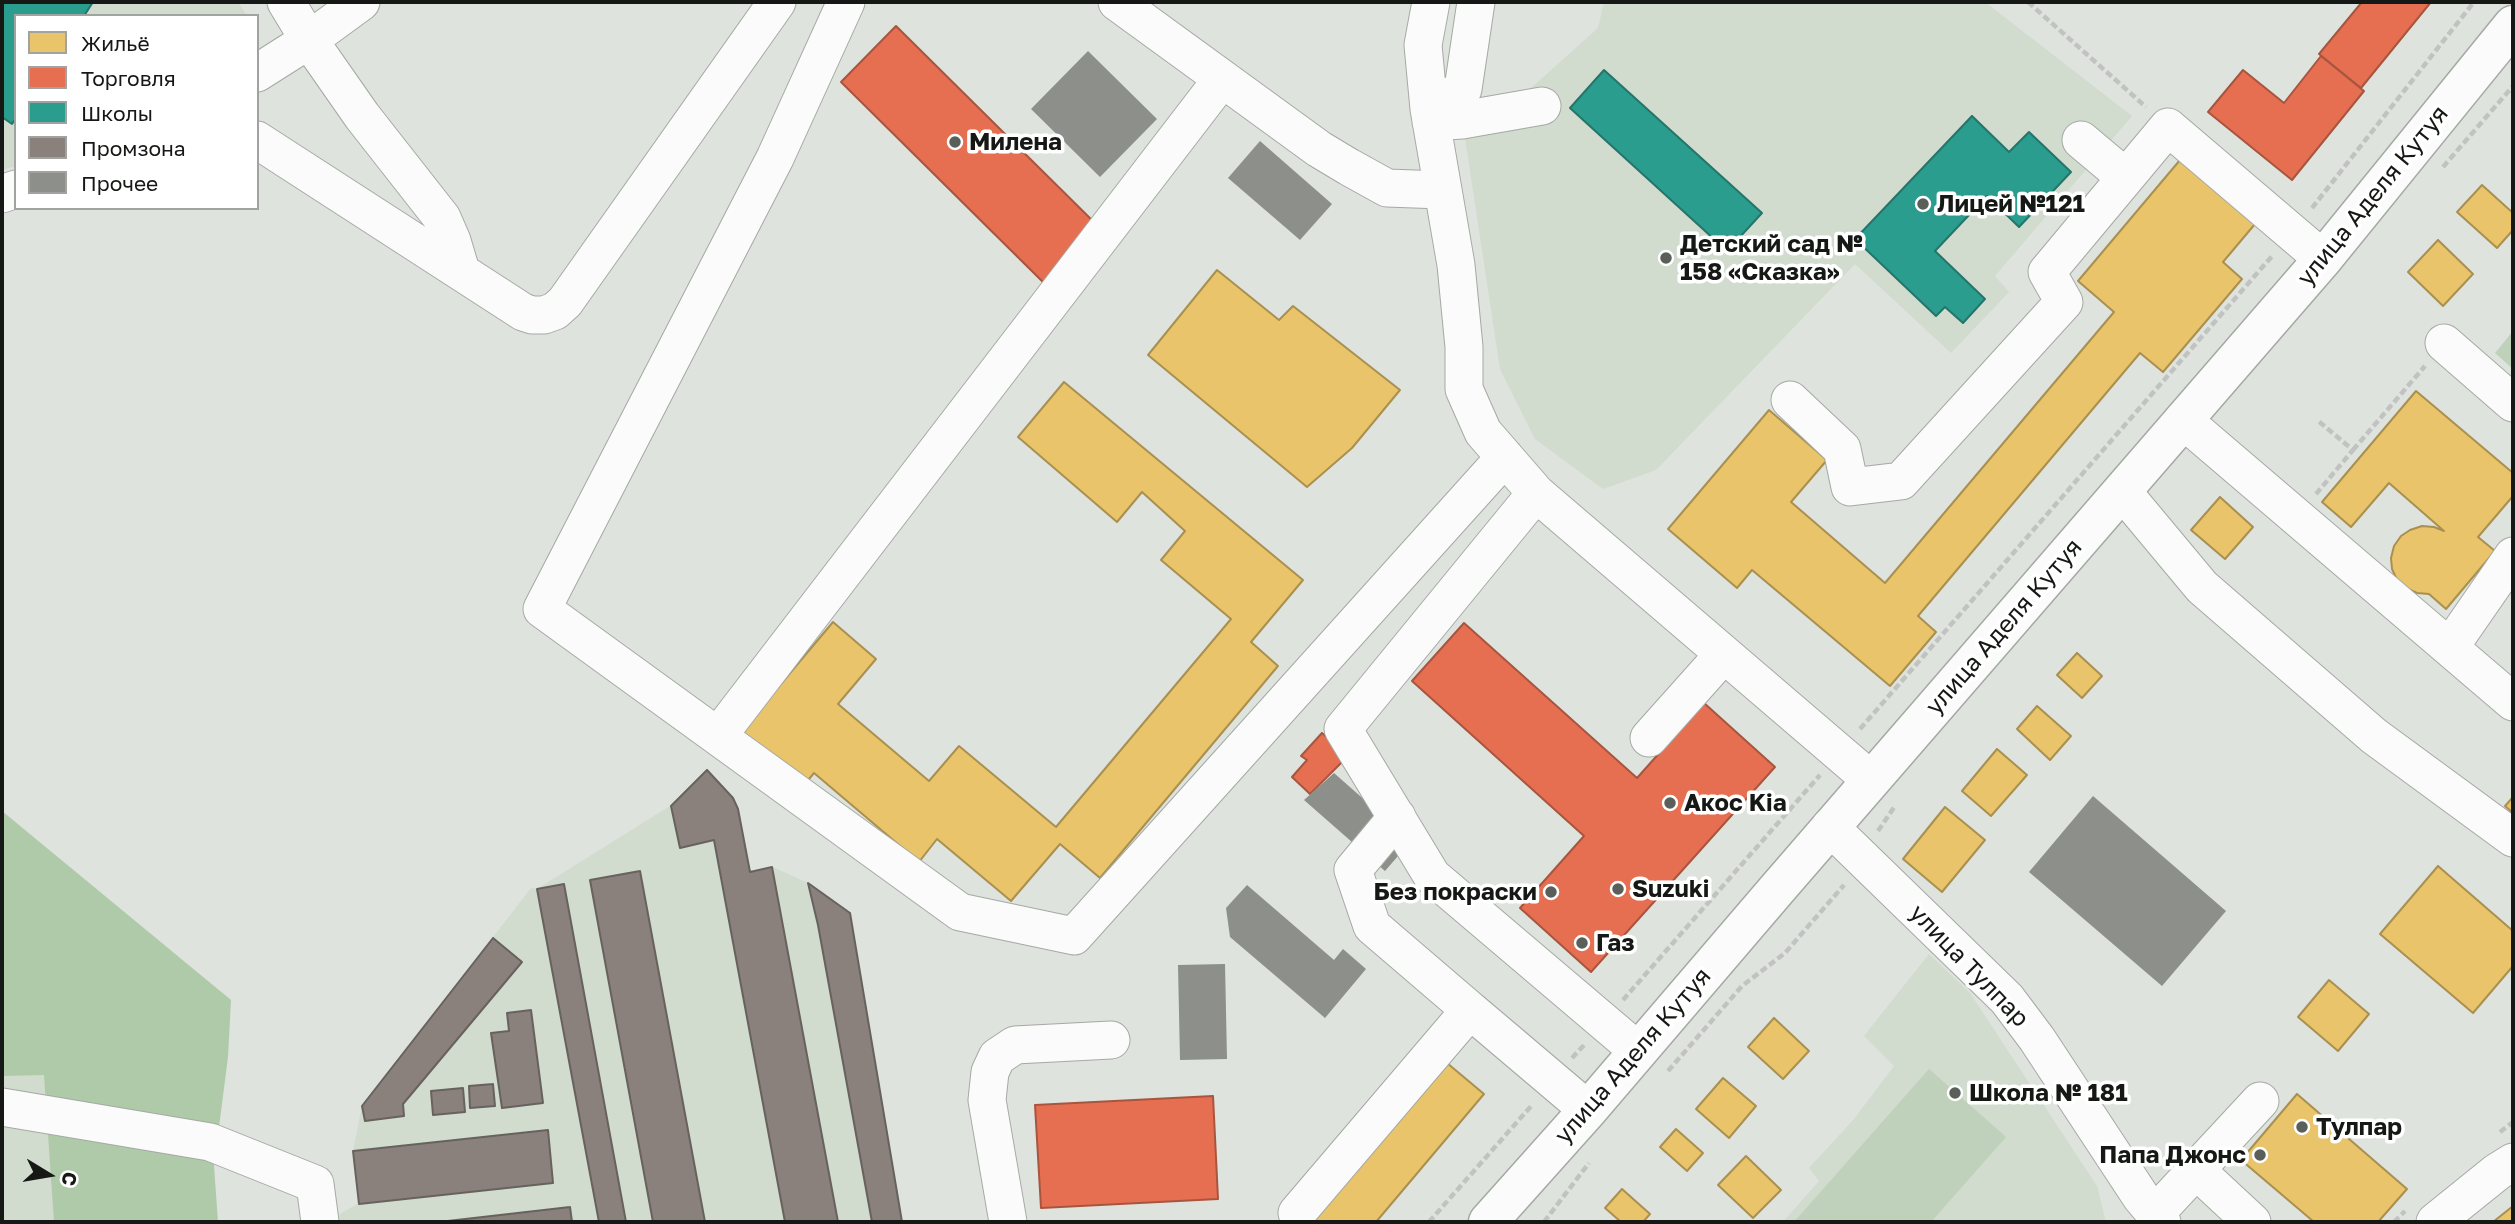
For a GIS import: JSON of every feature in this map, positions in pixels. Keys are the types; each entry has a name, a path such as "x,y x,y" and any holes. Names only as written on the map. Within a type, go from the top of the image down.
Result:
{"main road":[{"name":"улица Аделя Кутуя","path":"1488,1222 1588,1110 1637,1050 2323,259 2513,25"}],"street":[{"path":"286,2 362,116 442,218 461,271"},
{"path":"259,72 361,2"},
{"path":"259,140 523,312 544,315 555,311 565,302 777,2"},
{"path":"846,2 775,158 542,609 960,912 1074,936 1505,457"},
{"path":"1117,2 1319,149 1387,188 1442,190"},
{"path":"1431,2 1423,45 1430,115 1457,278 1464,347 1464,389 1483,432 1536,493 1871,780"},
{"path":"1430,115 1463,89 1476,2"},
{"path":"718,736 1223,79"},
{"path":"1430,115 1462,120 1542,106"},
{"path":"1790,400 1842,449 1850,487 1901,481 2064,302 2047,272 2168,127 2323,259"},
{"path":"2081,140 2125,177"},
{"path":"2444,343 2513,403"},
{"path":"2183,420 2297,517 2429,612 2450,647 2513,702"},
{"path":"2122,491 2202,587 2374,736 2513,838"},
{"path":"1536,493 1343,729 1432,876 1637,1050"},
{"path":"2450,647 2513,556"},
{"path":"1649,738 1724,654"},
{"path":"1396,817 1353,870 1372,926 1588,1110"},
{"name":"улица Тулпар","path":"1830,827 2007,999 2037,1039 2146,1215"},
{"path":"1297,1213 1470,1010"},
{"path":"1008,1222 987,1100 990,1072 997,1057 1015,1045 1111,1040"},
{"path":"2146,1215 2196,1170 2260,1101"},
{"path":"2,1107 211,1142 315,1184 320,1222"},
{"path":"2435,1222 2513,1162"},
{"path":"2196,1170 2252,1222"}],"path":[{"path":"2028,2 2168,127"},
{"path":"1429,1222 2293,233 2474,2"},
{"path":"2297,517 2444,343"},
{"path":"2317,420 2353,450"}],"shaded area":[{"path":"2,2 238,2 246,14 14,14 14,167 2,170"},
{"path":"1604,2 1985,2 2132,116 1995,276 2009,292 1951,353 1855,264 1656,470 1603,489 1535,439 1500,369 1460,105 1530,89 1598,28"},
{"path":"707,770 733,798 738,809 750,871 773,867 808,883 850,913 902,1222 338,1222 340,1214 359,1203 353,1151 362,1106 531,888 537,889 670,806"},
{"name":"Школа № 181","path":"1929,954 1970,993 2097,1186 2106,1222 1783,1222 1819,1181 1809,1168 1854,1119 1894,1066 1864,1036"},
{"path":"2,1020 190,1222 2,1222"}],"green space":[{"path":"2513,331 2513,369 2495,353"},
{"path":"2,811 231,1000 228,1057 214,1166 218,1222 54,1222 44,1075 2,1076"},
{"path":"1929,1069 2006,1137 1931,1222 1794,1222"}],"building: Жильё":[{"path":"2180,160 2255,224 2223,262 2242,279 2163,372 2140,353 1918,616 1936,632 1890,686 1752,570 1737,588 1668,529 1769,410 1827,460 1791,502 1885,583 2114,312 2078,281"},
{"path":"2482,185 2513,213 2513,230 2497,248 2457,212"},
{"path":"2438,240 2473,274 2443,306 2408,272"},
{"path":"1217,270 1279,320 1293,306 1400,390 1352,448 1307,487 1148,355"},
{"path":"1064,382 1303,580 1251,642 1278,666 1100,878 1060,844 1011,901 937,839 919,862 814,773 800,790 737,736 833,622 876,659 838,704 929,781 959,746 1056,827 1231,619 1161,560 1185,531 1142,492 1117,522 1018,437"},
{"path":"2416,391 2513,473 2513,496 2478,537 2495,551 2446,609 2429,594 2406,588 2397,580 2392,569 2394,546 2401,536 2422,526 2444,531 2389,483 2351,527 2322,502"},
{"path":"2220,497 2253,527 2225,559 2191,530"},
{"path":"2077,653 2102,676 2082,698 2057,675"},
{"path":"2037,706 2071,736 2050,760 2017,729"},
{"path":"1997,749 2027,775 1991,816 1962,791"},
{"path":"2513,797 2513,813 2505,806"},
{"path":"1945,807 1985,840 1942,892 1903,859"},
{"path":"2438,866 2513,931 2513,966 2473,1013 2380,934"},
{"path":"2329,980 2369,1014 2338,1051 2298,1017"},
{"path":"1774,1018 1809,1051 1783,1079 1748,1047"},
{"path":"1447,1063 1484,1094 1376,1222 1313,1222"},
{"path":"1723,1078 1756,1106 1729,1138 1696,1109"},
{"name":"Тулпар","path":"2297,1094 2407,1189 2378,1222 2314,1222 2241,1160"},
{"path":"1676,1129 1703,1153 1687,1171 1660,1147"},
{"path":"1746,1156 1781,1190 1753,1218 1718,1185"},
{"path":"1622,1189 1650,1214 1643,1222 1621,1222 1605,1208"},
{"path":"2513,1206 2513,1222 2493,1222"}],"building: Торговля":[{"path":"2362,2 2431,2 2361,88 2319,54"},
{"path":"896,26 1107,235 1052,291 841,82"},
{"path":"2321,56 2364,91 2292,180 2208,112 2243,70 2284,103"},
{"path":"1464,623 1637,778 1704,703 1775,767 1591,972 1520,908 1584,836 1412,681"},
{"path":"1322,733 1348,756 1310,794 1292,777 1307,760 1301,756"},
{"path":"1213,1096 1218,1199 1041,1208 1035,1105"}],"building: Школы":[{"path":"2,2 93,2 85,14 14,14 14,121 12,124 2,117"},
{"path":"1604,70 1762,213 1727,251 1570,108"},
{"path":"1972,116 2009,152 2029,132 2071,172 2019,227 1987,196 1935,251 1985,299 1963,323 1945,307 1936,316 1855,239"}],"building: Промзона":[{"path":"707,770 733,798 738,809 750,872 772,867 838,1222 785,1222 714,840 680,848 671,806"},
{"path":"640,871 705,1222 653,1222 590,880"},
{"path":"808,883 850,913 902,1222 872,1222"},
{"path":"564,884 626,1222 599,1222 537,889"},
{"path":"493,938 522,962 403,1104 404,1116 365,1121 362,1106"},
{"path":"531,1010 543,1103 502,1108 491,1033 509,1031 507,1013"},
{"path":"493,1084 495,1106 470,1108 469,1086"},
{"path":"463,1088 465,1112 433,1115 431,1091"},
{"path":"548,1130 553,1183 359,1204 353,1151"},
{"path":"570,1207 572,1222 439,1222"}],"building: Прочее":[{"path":"1088,51 1157,119 1100,177 1031,109"},
{"path":"1260,141 1332,204 1300,240 1228,178"},
{"path":"1334,773 1411,841 1385,871 1304,800"},
{"path":"2093,796 2226,911 2162,986 2029,872"},
{"path":"1247,885 1334,960 1343,949 1366,969 1325,1018 1230,937 1226,908"},
{"path":"1225,964 1227,1059 1180,1060 1178,965"}],"place":[{"name":"Милена","path":"955,142"},
{"name":"Лицей №121","path":"1923,204"},
{"name":"Детский сад № 158 «Сказка»","path":"1666,258"},
{"name":"Акос Kia","path":"1670,803"},
{"name":"Suzuki","path":"1618,889"},
{"name":"Без покраски","path":"1551,892"},
{"name":"Газ","path":"1582,943"},
{"name":"Школа № 181","path":"1955,1093"},
{"name":"Тулпар","path":"2302,1127"},
{"name":"Папа Джонс","path":"2260,1155"}]}
